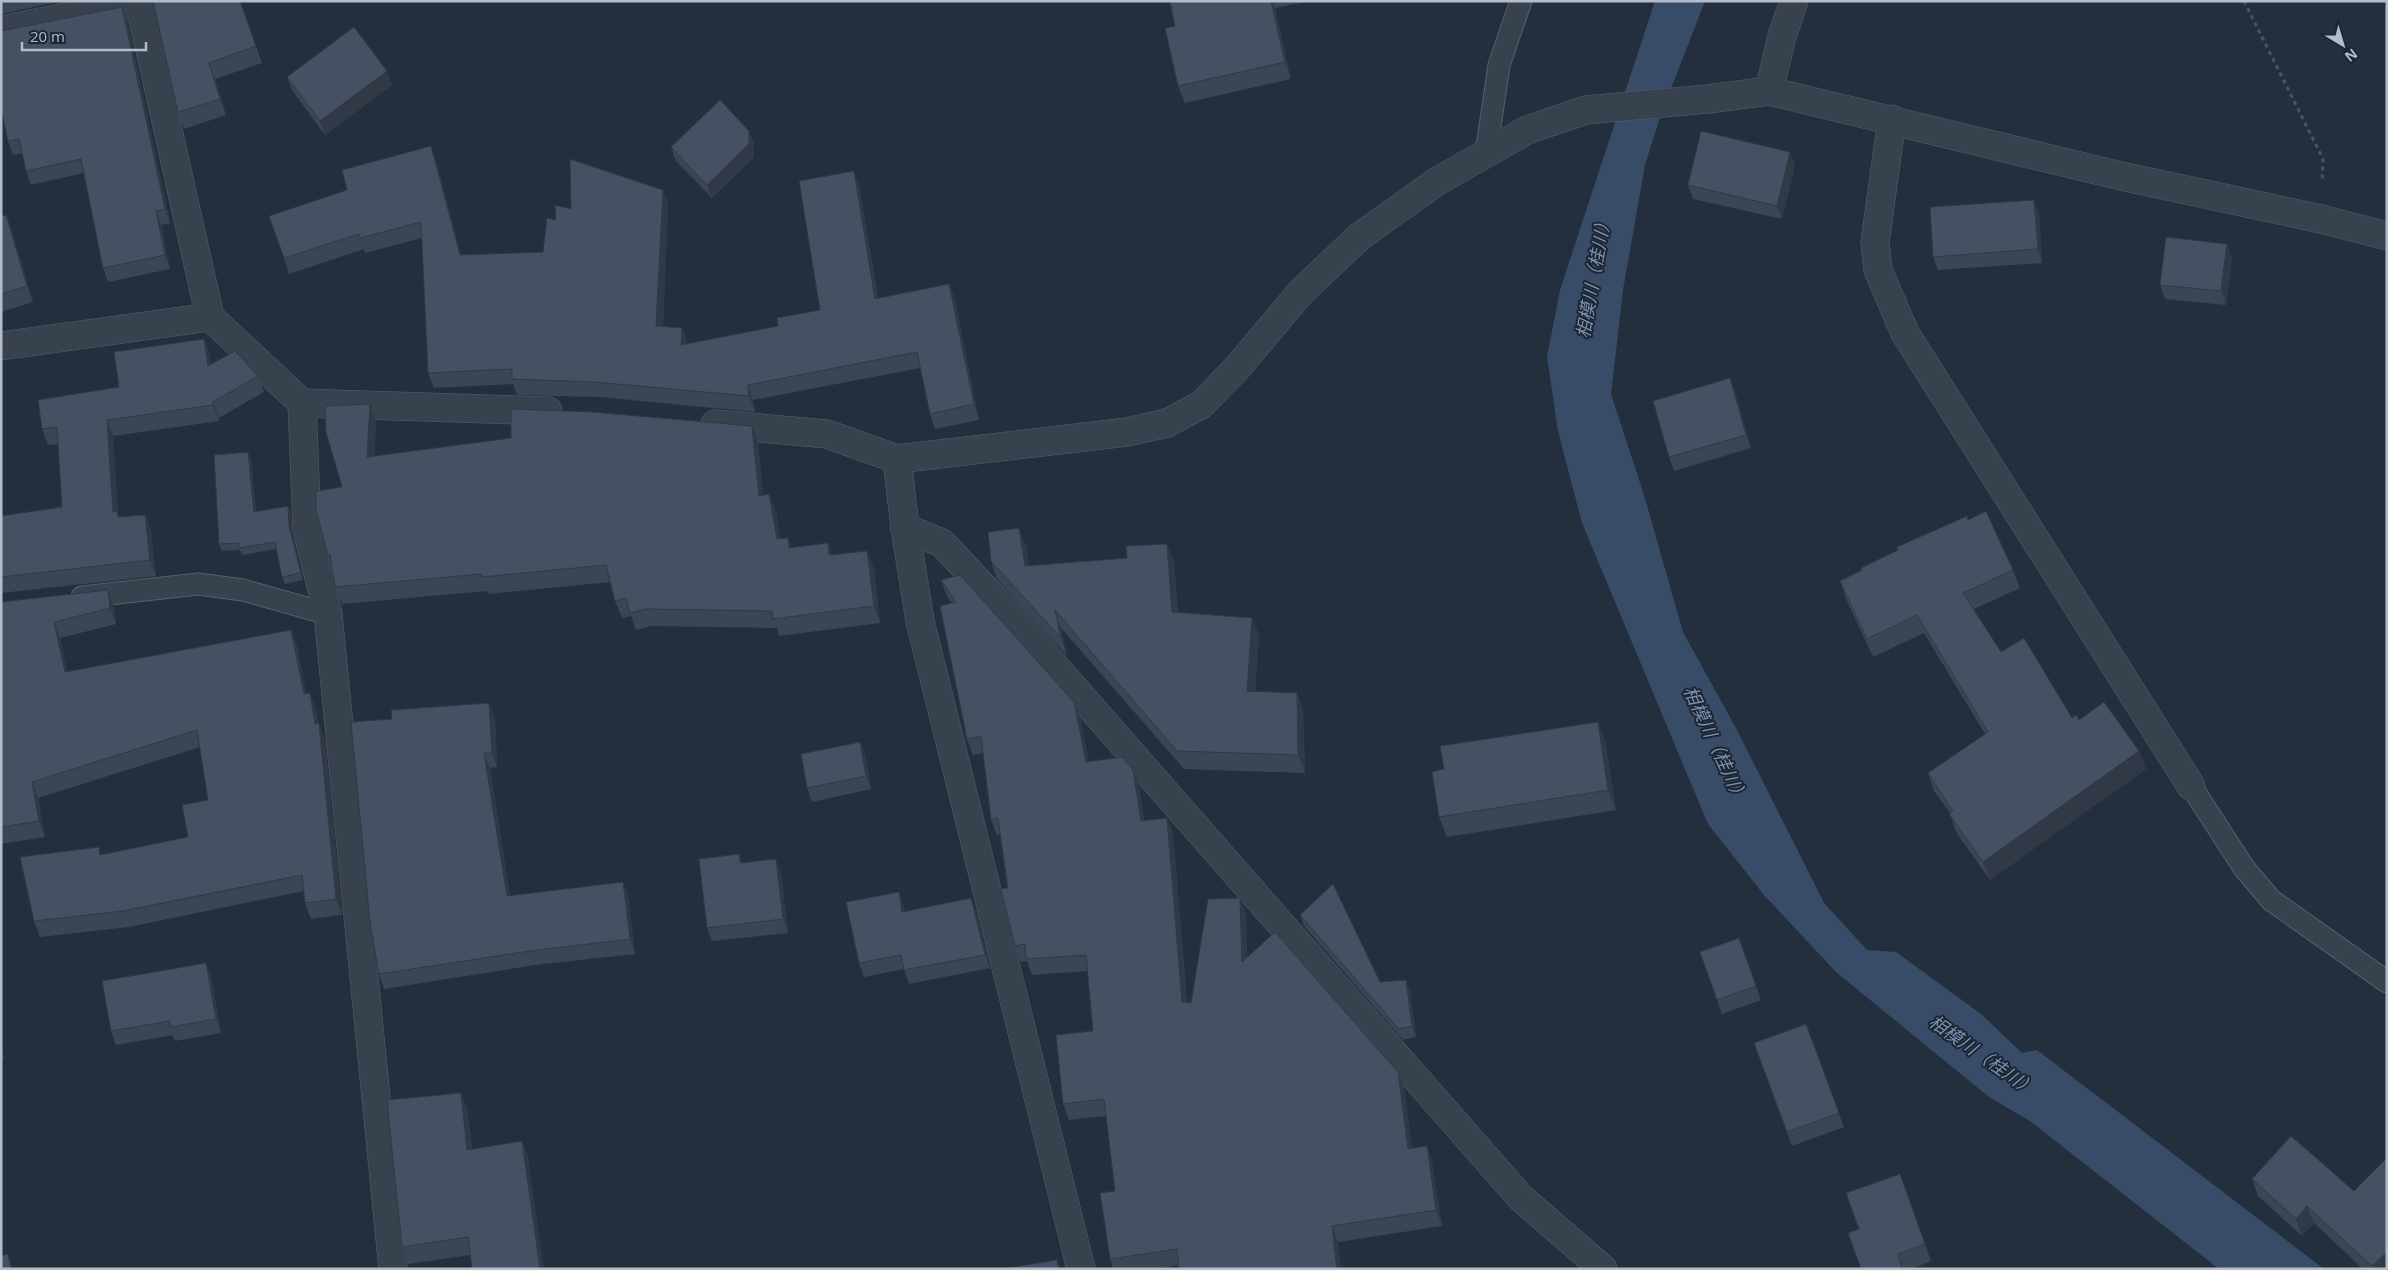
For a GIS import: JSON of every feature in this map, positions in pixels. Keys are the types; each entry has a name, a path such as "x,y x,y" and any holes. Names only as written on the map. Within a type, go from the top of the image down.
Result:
{"street":[{"path":"1769,91 1782,36 1794,1"},
{"path":"1,30 139,2 210,317 302,403 570,412"},
{"path":"688,421 826,434 897,459 1127,432 1167,423 1201,405 1237,368 1301,292 1359,238 1436,182 1527,130 1586,110 1708,99 1769,91 1892,119 2121,176 2321,219 2387,236"},
{"path":"1892,119 1875,242 1878,270 1905,333 2191,786"},
{"path":"1,346 210,317"},
{"path":"302,403 307,529 328,614 393,1269"},
{"path":"897,459 905,528 920,621 1081,1269"},
{"path":"905,528 942,543 1018,623 1520,1197 1603,1269"}],"lane":[{"path":"1486,154 1499,65 1521,1"},
{"path":"60,599 198,584 243,590 328,614"},
{"path":"2191,786 2244,868 2271,900 2387,982"}],"path":[{"path":"2244,1 2323,159 2321,219"}],"water":[{"name":"相模川（桂川）","path":"1655,1 1705,1 1660,117 1645,165 1623,290 1611,394 1644,495 1683,632 1737,730 1824,903 1867,950 1896,952 1981,1014 2022,1053 2037,1050 2324,1269 2219,1269 2030,1121 1989,1097 1836,972 1764,895 1708,824 1582,523 1558,431 1547,357 1560,290"}],"building":[{"path":"153,1 240,1 256,46 209,63 220,99 178,112"},
{"path":"1170,1 1271,1 1285,62 1178,86 1165,28 1175,26"},
{"path":"122,7 165,209 156,211 165,255 103,268 81,159 26,171 19,139 8,141 1,108 1,31"},
{"path":"354,27 387,71 320,121 287,77"},
{"path":"720,100 749,131 749,144 707,185 671,147"},
{"path":"1701,131 1790,152 1777,206 1688,185"},
{"path":"431,146 460,255 543,252 547,218 556,220 555,205 571,209 570,159 663,190 656,326 682,328 681,345 778,326 777,318 820,310 799,181 854,171 875,299 949,284 974,404 930,414 917,352 748,385 749,396 595,382 512,379 512,369 428,373 421,222 360,238 359,234 284,258 269,216 347,190 342,170"},
{"path":"2034,200 2038,249 1933,257 1930,207"},
{"path":"6,215 27,286 1,294 1,216"},
{"path":"2166,237 2227,244 2221,291 2160,285"},
{"path":"204,339 208,366 235,351 258,376 213,402 213,405 107,420 113,512 117,511 118,517 145,515 150,560 1,577 1,516 62,507 57,427 42,429 38,400 119,387 114,352"},
{"path":"1730,378 1746,435 1669,457 1653,401"},
{"path":"370,404 367,457 511,438 511,409 592,412 752,426 759,496 769,494 777,539 788,538 789,548 828,543 829,555 867,551 874,606 773,619 772,611 645,609 630,613 626,598 615,601 606,565 482,577 482,574 335,587 330,555 328,555 316,510 316,491 342,487 326,432 325,406"},
{"path":"248,452 254,512 288,506 289,526 301,573 282,577 275,542 239,548 239,543 219,544 214,455"},
{"path":"1986,511 2013,570 1963,593 2001,652 2024,638 2072,718 2076,715 2079,720 2104,702 2139,751 1983,862 1949,814 1953,811 1928,773 1988,732 1917,615 1867,639 1840,581 1862,570 1861,568 1898,550 1897,547 1967,516 1968,520"},
{"path":"1019,528 1025,566 1127,558 1126,546 1167,544 1172,612 1252,618 1247,691 1297,693 1298,755 1177,751 1055,610 1061,638 991,561 988,532"},
{"path":"960,575 1074,702 1086,762 1122,757 1133,770 1141,821 1167,818 1182,1002 1191,1003 1208,899 1240,898 1242,962 1275,932 1398,1072 1408,1149 1427,1146 1436,1210 1332,1226 1337,1269 1179,1269 1177,1249 1110,1259 1100,1193 1115,1191 1104,1099 1063,1104 1056,1035 1093,1031 1086,955 1026,959 1025,944 1015,946 1001,889 1008,888 998,818 991,819 981,736 967,739 940,606 956,602 941,580"},
{"path":"108,590 110,608 54,622 65,672 291,630 304,694 310,693 315,724 319,723 336,899 305,903 302,875 123,911 34,921 20,857 99,847 100,855 188,837 182,805 208,800 197,730 32,782 39,821 1,827 1,602"},
{"path":"489,703 492,753 484,753 507,896 623,882 630,939 530,951 379,974 370,922 351,722 392,719 391,710"},
{"path":"1598,722 1608,790 1439,817 1432,772 1444,769 1440,746"},
{"path":"860,742 866,776 807,788 801,754"},
{"path":"739,854 740,863 776,859 783,919 707,928 699,859"},
{"path":"1333,884 1380,982 1406,980 1412,1026 1399,1029 1300,915"},
{"path":"899,892 902,912 971,898 985,955 904,970 901,955 859,963 846,902"},
{"path":"1739,938 1756,986 1717,1000 1700,952"},
{"path":"206,963 216,1019 170,1027 170,1021 111,1031 102,981"},
{"path":"1806,1024 1839,1113 1787,1132 1754,1043"},
{"path":"461,1093 467,1150 522,1141 540,1269 472,1269 468,1237 402,1247 387,1100"},
{"path":"2291,1136 2354,1191 2387,1158 2387,1252 2372,1266 2307,1206 2296,1219 2252,1179"},
{"path":"1900,1174 1925,1244 1898,1254 1902,1269 1861,1269 1848,1233 1859,1229 1846,1193"},
{"path":"8,1254 11,1269 1,1269 1,1256"},
{"path":"1057,1260 1059,1269 1001,1269"}]}
